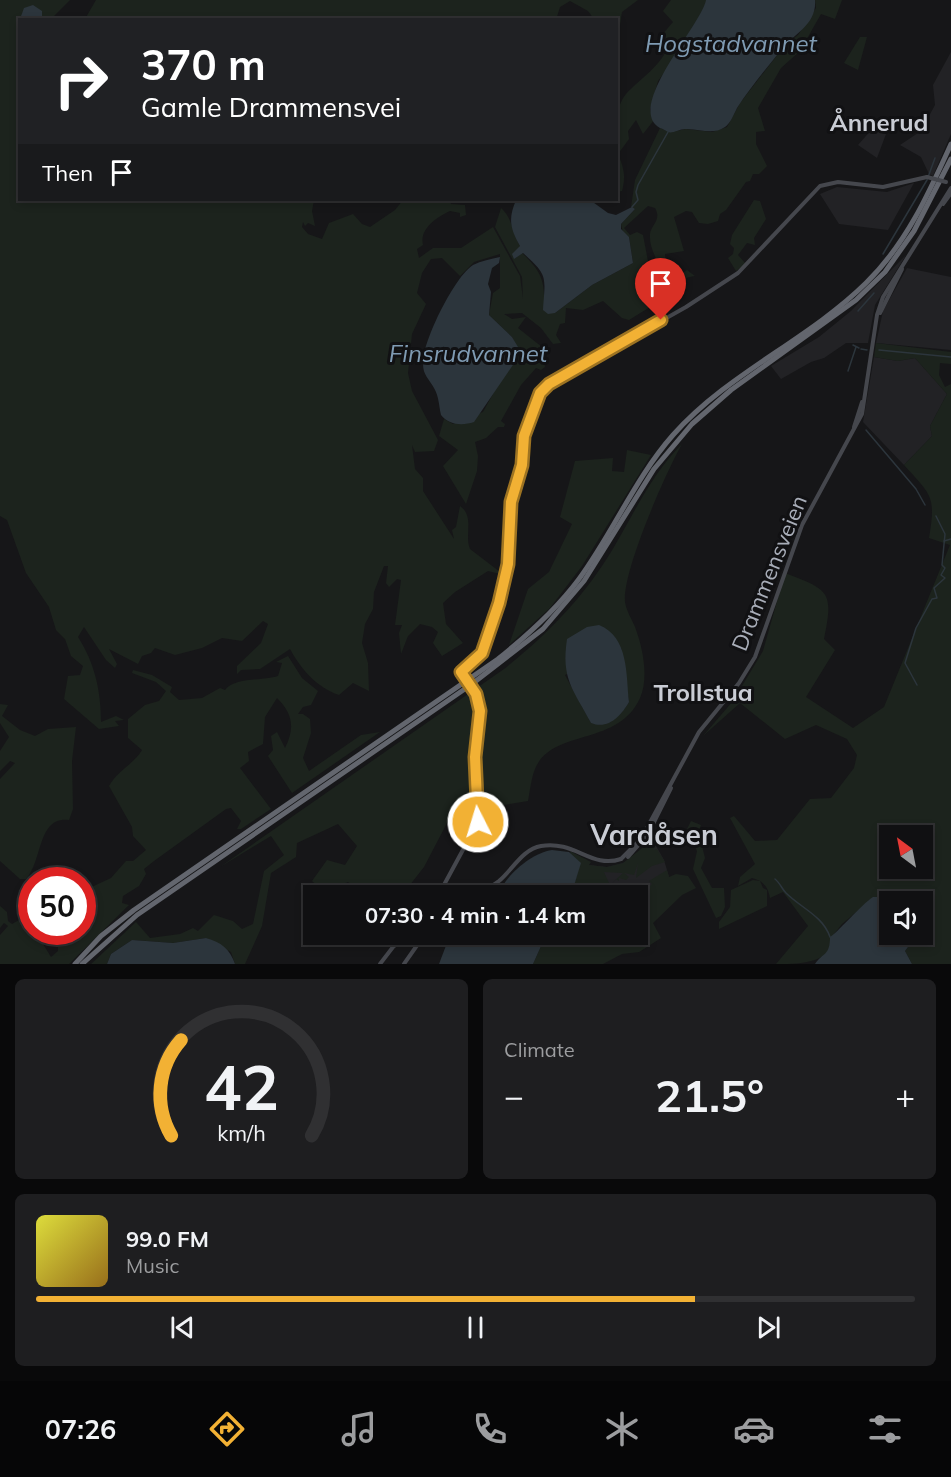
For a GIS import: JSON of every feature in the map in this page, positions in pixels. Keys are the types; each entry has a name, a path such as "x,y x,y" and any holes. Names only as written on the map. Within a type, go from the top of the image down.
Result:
{"highway":[{"path":"75,964 101,936 134,910 498,659 539,625 580,578 638,481 674,434 713,396 831,312 881,268 919,213 951,144"},
{"path":"82,964 137,915 486,674 543,629 584,581 654,469 692,424 724,395 842,311 885,272 915,231 951,159"}],"main road":[{"path":"444,885 478,822 475,757 480,711 473,690 462,674 482,653 499,603 508,564 511,502 522,465 524,436 540,393 549,384 686,307 738,273 808,196 820,186 831,182 883,187 927,177 949,184"},
{"name":"Drammensveien","path":"937,211 949,184"},
{"name":"Drammensveien","path":"493,885 527,853 541,846 573,848 598,861 621,860 641,839 704,725 739,683 755,657 802,525 851,436 865,394 876,322 883,297 937,211 951,194"},
{"path":"380,964 394,945"},
{"path":"404,964 417,945"}],"shaded area":[{"path":"0,0 70,0 52,18 42,18 43,16 18,18 18,201 314,201 312,211 315,226 308,223 305,226 303,222 302,227 308,234 322,239 329,223 353,214 362,224 370,227 395,210 402,201 450,201 451,204 465,205 466,215 460,217 460,213 450,211 430,224 422,239 423,245 417,249 419,258 433,248 461,248 493,227 520,276 523,299 522,277 495,227 501,208 508,216 520,246 514,259 522,253 534,266 543,285 544,310 555,313 592,285 633,263 629,237 623,233 621,224 635,209 631,207 635,180 660,128 670,132 686,129 712,132 727,127 740,103 785,45 798,35 816,8 815,0 842,0 835,19 821,14 800,51 781,68 758,108 765,131 756,132 756,144 767,166 759,174 753,174 750,181 746,182 726,210 720,214 718,221 708,224 699,223 692,212 686,211 674,217 684,251 665,254 666,268 660,266 650,242 650,234 657,216 655,208 648,206 624,228 630,235 637,232 643,235 648,261 642,273 646,285 654,292 687,270 695,276 676,283 660,294 663,299 629,320 622,318 603,301 583,310 566,308 565,323 560,324 556,335 561,343 553,344 541,328 522,313 504,314 512,319 526,317 518,328 542,347 545,367 541,370 536,368 521,385 501,421 505,424 504,427 498,427 486,438 475,442 478,456 477,471 466,504 443,466 458,450 439,436 444,419 453,424 483,412 499,383 520,354 512,337 489,315 493,293 500,288 500,254 474,262 460,276 442,258 431,259 422,273 417,293 426,304 412,334 408,373 412,391 438,440 434,451 415,452 412,445 415,469 423,478 423,491 454,539 452,530 456,527 460,506 467,515 470,549 504,575 488,571 455,592 443,603 446,624 463,643 442,656 433,643 438,632 432,627 420,624 408,636 401,654 399,633 402,625 395,625 401,580 397,579 389,587 386,583 388,566 384,566 374,592 373,609 365,624 362,643 368,663 369,691 353,683 339,695 331,692 310,676 290,649 260,669 241,670 237,674 237,666 261,643 268,624 263,621 242,641 222,638 202,648 175,655 155,648 151,653 142,656 138,664 109,649 117,664 115,668 106,660 84,627 78,637 89,657 96,678 101,722 116,716 124,720 115,721 119,726 99,729 64,699 68,676 80,675 83,666 71,656 65,639 56,630 49,607 26,573 7,520 0,516"},
{"path":"96,0 638,0 622,12 619,31 618,18 593,18 588,11 570,1 560,7 557,18 86,18"},
{"path":"671,0 706,0 706,4 678,54 658,81 650,109 654,120 643,134 636,120 628,131 629,139 618,154 618,113 621,102 626,94 656,66 669,45 662,35 673,22 663,11"},
{"path":"860,37 867,37 858,70 844,63"},
{"path":"951,52 951,134 933,176 929,174 921,157 900,145 921,131 935,105 933,85"},
{"path":"873,128 886,134 877,158 858,145"},
{"path":"618,154 624,177 622,191 618,192"},
{"path":"914,183 888,230 839,224 820,194 837,187 887,192"},
{"path":"754,200 760,201 766,219 754,238 755,245 747,243 738,255 746,264 736,271 728,258 733,254 734,248 730,244 732,235"},
{"path":"906,255 875,305 868,343 846,343 824,358 811,362 781,379 771,366 819,337 851,311"},
{"path":"907,268 951,277 951,350 876,343 883,311"},
{"path":"876,343 951,352 951,364 940,363 939,375 945,387 951,384 951,964 912,964 905,951 907,945 933,945 933,891 879,891 879,897 874,897 842,924 830,939 830,947 820,958 802,963 776,964 808,926 783,892 770,898 765,885 752,878 738,886 740,877 755,864 730,818 734,816 755,841 777,840 810,799 831,798 854,768 857,755 847,739 816,725 785,739 740,703 703,736 733,701 763,651 785,573 819,589 825,594 828,602 824,639 835,650 806,697 853,728 884,707 950,545 929,538 932,513 930,497 904,465 932,436 930,426 947,394 915,358 898,361 874,357"},
{"path":"874,357 898,361 915,358 947,394 930,426 932,436 904,465 863,422"},
{"path":"682,444 646,522 626,588 625,602 635,627 644,663 643,690 630,713 617,724 555,747 543,756 535,769 528,801 486,808 474,798 459,800 424,867 410,885 352,885 348,882 341,885 316,885 312,881 327,860 345,865 357,846 338,824 297,843 296,857 271,873 262,926 245,964 235,964 231,952 206,938 173,943 132,940 111,954 107,964 91,964 136,922 150,938 180,934 193,928 198,931 214,915 233,921 242,929 253,924 264,871 284,855 271,836 220,867 504,669 536,642 591,582 662,468","holes":["621,648 629,702 622,712 609,722 591,723 565,675"]},
{"path":"627,450 651,455 582,566 550,608 509,645 528,589 549,572 572,524 560,517 575,461 613,458 612,471 624,472"},
{"path":"288,656 302,678 318,691 311,705 303,707 298,714 303,714 310,719 311,733 303,758 309,771 361,735 380,732 292,793 268,756 273,750 271,736 277,732 285,748 291,728 289,716 277,698 265,717 263,744 248,752 249,761 240,768 271,809 241,829 237,829 241,821 231,808 226,809 154,861 144,869 146,874 139,886 123,896 122,903 129,905 96,937 96,885 111,878 126,861 133,861 146,850 133,836 132,827 109,786 142,750 128,738 128,719 145,705 159,701 166,691 156,682 132,673 133,670 152,675 172,687 170,692 179,700 202,698 220,688 225,690 242,681 278,676 282,663 276,662"},
{"path":"0,704 8,705 2,716 20,730 35,736 48,729 76,727 72,761 73,809 69,820 51,825 42,841 33,867 18,867 18,877 0,861 0,779 15,763 10,761 0,771 0,751 9,737 0,723"},
{"path":"691,821 701,825 697,835 699,839 707,839 702,846 705,858 701,868 712,888 724,888 725,907 721,916 716,918 693,869 697,851 687,829"},
{"path":"649,841 656,846 664,860 669,877 648,902 648,885 575,885 589,865 607,867 623,863 634,857"},
{"path":"650,842 656,847 652,850 657,849 665,862 652,866 636,878 638,863 634,875 624,873 629,877 626,880 619,878 619,881 616,879 623,873 604,872 609,883 607,885 574,885 580,863 571,856 570,851 591,862 589,865 607,867 623,863"},
{"path":"667,870 669,877 676,874 688,876 696,888 682,895 653,923 661,938 639,952 622,954 603,964 533,964 542,945 648,945 648,888 652,884 649,881"},
{"path":"753,880 760,881 763,888 767,890 767,906 719,929 719,922 730,907 731,890"},
{"path":"0,906 7,912 8,921 12,924 18,921 18,945 44,945 51,957 58,951 58,946 88,945 69,964 0,964 0,935 8,926 4,923 0,928"}],"water":[{"name":"Hogstadvannet","path":"706,0 815,0 815,9 809,22 786,44 764,71 727,126 715,131 685,129 668,132 660,128 651,118 651,103 668,66"},
{"path":"33,5 42,11 42,18 20,18 24,8"},
{"path":"516,201 591,201 608,213 616,215 632,207 635,209 621,224 621,229 629,237 633,263 592,285 555,313 548,314 543,310 544,278 541,272 523,253 514,259 512,254 520,246 511,223"},
{"name":"Finsrudvannet","path":"500,257 499,263 492,268 488,284 491,292 489,315 512,337 518,347 515,362 474,422 452,423 441,415 436,391 424,371 424,354 441,310 457,282 473,265"},
{"path":"599,625 616,638 621,648 626,669 629,702 618,717 603,725 591,723 570,683 566,664 567,639 587,627"},
{"path":"552,850 569,852 581,863 574,885 503,885 520,866"},
{"path":"873,897 879,897 879,945 907,945 905,951 912,964 815,964 827,951 830,937"},
{"path":"206,938 224,947 235,964 107,964 111,954 132,940 173,943"},
{"path":"446,945 542,945 533,964 439,964"}],"waterway":[{"path":"632,207 638,200 636,192 638,185 668,132"},
{"path":"883,254 927,180 935,158"},
{"path":"858,311 874,293"},
{"path":"853,345 859,348"},
{"path":"848,371 856,347"},
{"path":"861,349 867,350"},
{"path":"879,350 951,357"},
{"path":"866,430 916,489 925,505"},
{"path":"917,685 905,663 916,628 932,599 937,598 934,588 945,578 941,575 945,568 942,565 945,534 936,516"},
{"path":"944,541 951,539"},
{"path":"775,879 786,893 822,923 830,937"}],"district":[{"name":"Ånnerud","path":"879,123"},
{"name":"Trollstua","path":"703,693"},
{"name":"Vardåsen","path":"654,835"}],"route":[{"path":"478,822 475,757 480,711 476,694 461,672 480,656 498,609 508,564 509,511 522,465 525,431 538,397 544,388 661,320"}]}
